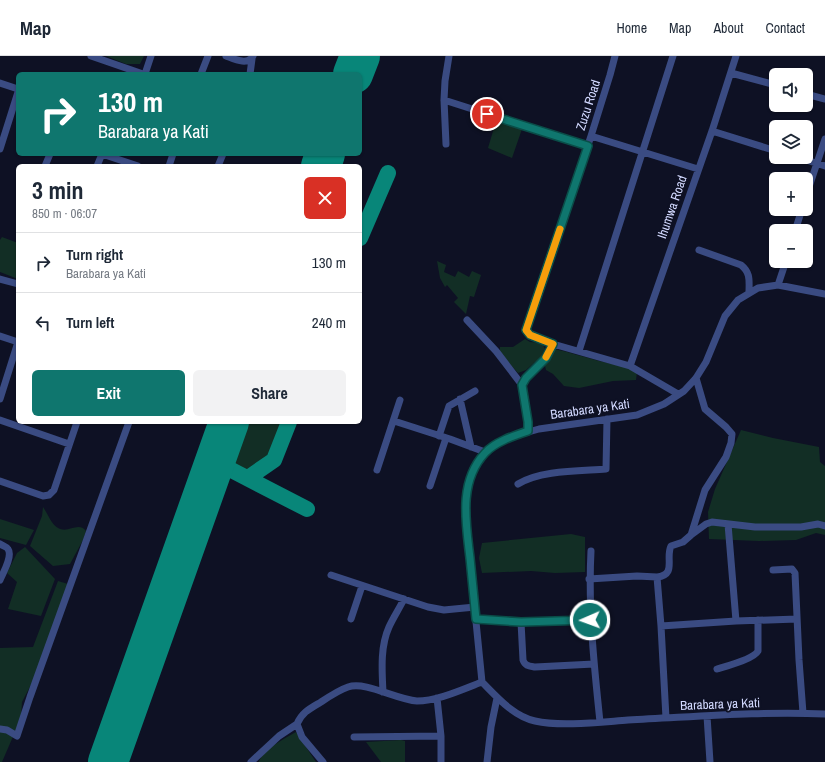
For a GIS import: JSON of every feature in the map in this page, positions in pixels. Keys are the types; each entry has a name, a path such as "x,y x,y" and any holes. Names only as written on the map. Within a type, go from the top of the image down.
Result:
{"street":[{"path":"90,56 138,72"},
{"path":"145,72 151,56"},
{"path":"202,72 208,56"},
{"path":"226,56 240,61 247,61 253,57"},
{"path":"446,144 444,100 445,81 450,56"},
{"name":"Zuzu Road","path":"615,56 588,146 526,330 530,335 553,344 579,350 630,366 678,394"},
{"path":"579,350 673,56"},
{"name":"Ihumwa Road","path":"630,366 712,132 736,56"},
{"path":"250,72 253,57"},
{"path":"731,73 769,84"},
{"path":"0,83 16,88"},
{"path":"813,96 825,99"},
{"path":"0,149 16,98"},
{"path":"444,100 588,146"},
{"path":"712,132 769,149"},
{"path":"591,136 698,169"},
{"path":"813,173 825,139"},
{"path":"108,156 132,164"},
{"path":"813,162 825,166"},
{"path":"699,250 741,265 746,269 749,277 749,293"},
{"path":"778,285 784,268"},
{"path":"0,279 16,283"},
{"name":"Barabara ya Kati","path":"825,294 778,285 758,288 738,300 725,316 706,362 696,378 664,404 637,415 528,431 507,438 485,452 473,469 466,498 465,511 482,682 498,698 519,715 535,721 563,724 707,716 803,713 825,714"},
{"path":"467,320 496,351 522,385 528,431"},
{"path":"0,336 16,341"},
{"path":"522,385 526,378 546,358 553,344"},
{"path":"0,398 16,348"},
{"path":"691,535 705,490 726,457 732,438 732,434 726,427 705,409 696,378"},
{"path":"430,486 449,406 475,391"},
{"path":"460,399 471,447"},
{"path":"377,470 400,400"},
{"path":"518,484 524,479 540,475 606,469 607,419"},
{"path":"0,420 70,444"},
{"path":"394,421 485,452"},
{"path":"0,481 43,496 49,495 54,490 76,424"},
{"path":"0,729 7,730 17,736 128,424"},
{"path":"589,579 665,576 668,573 669,550 671,546 683,542 706,524 712,522 755,527 801,527 818,524 825,526"},
{"path":"728,524 736,621"},
{"path":"0,544 9,550 10,556 0,580"},
{"path":"591,551 589,579 590,620 600,722"},
{"path":"773,570 794,570 803,713"},
{"path":"331,576 428,607 444,610 475,607"},
{"path":"657,577 666,718"},
{"path":"351,619 362,586"},
{"path":"383,692 383,661 386,635 389,626 404,599"},
{"path":"476,619 521,622 590,620"},
{"path":"661,626 797,619"},
{"path":"718,669 757,654 758,620"},
{"path":"521,622 524,664 535,668 594,664"},
{"path":"323,762 302,737 298,724 304,712 335,693 350,686 366,687 418,701 437,698 482,682"},
{"path":"437,698 441,762"},
{"path":"487,762 491,727 498,698"},
{"path":"707,716 710,762"},
{"path":"251,762 280,736 298,724"},
{"path":"354,737 440,736"}],"green space":[{"path":"106,56 144,56 140,64 126,64"},
{"path":"496,121 522,129 512,158 488,148"},
{"path":"2,237 16,242 16,278 0,272 0,240"},
{"path":"437,261 446,265 444,272 455,277 458,271 469,277 472,271 481,275 474,297 470,296 466,314 454,302 458,298 447,285 445,287 440,278"},
{"path":"525,339 530,342 542,343 545,349 541,359 526,370 518,373 500,353 500,347 513,347"},
{"path":"554,349 628,368 637,372 636,380 613,381 579,388 564,386 553,374 546,370 544,362"},
{"path":"244,424 282,424 267,460 247,473 235,467 232,461"},
{"path":"741,430 819,447 820,462 825,466 825,535 816,533 796,540 759,541 709,539 708,512 715,489"},
{"path":"43,507 51,521 58,528 65,530 80,527 86,531 83,540 70,564 53,566 30,546 42,516"},
{"path":"0,519 34,530 26,545 0,538"},
{"path":"571,534 585,537 585,572 555,573 531,571 482,573 479,558 482,543"},
{"path":"25,547 55,579 41,616 8,609 17,582 7,573 17,553"},
{"path":"58,581 68,584 35,677 22,702 21,718 2,762 0,762 0,648 33,647"},
{"path":"296,732 316,762 259,762 261,757 269,749"},
{"path":"405,741 405,762 381,762 366,742"}],"taxiway":[{"path":"362,233 388,173"},
{"path":"248,478 274,460 288,424"},
{"path":"214,461 307,509"}],"runway":[{"path":"354,72 360,56"},
{"path":"322,164 324,156"},
{"path":"108,762 228,424"}],"slow traffic":[{"path":"546,357 553,344 530,335 526,330 560,229"}],"route":[{"path":"487,114 588,146 526,330 530,335 553,344 546,358 526,378 522,385 528,431 507,438 485,452 473,469 469,483 465,511 476,619 521,622 590,620"}]}
